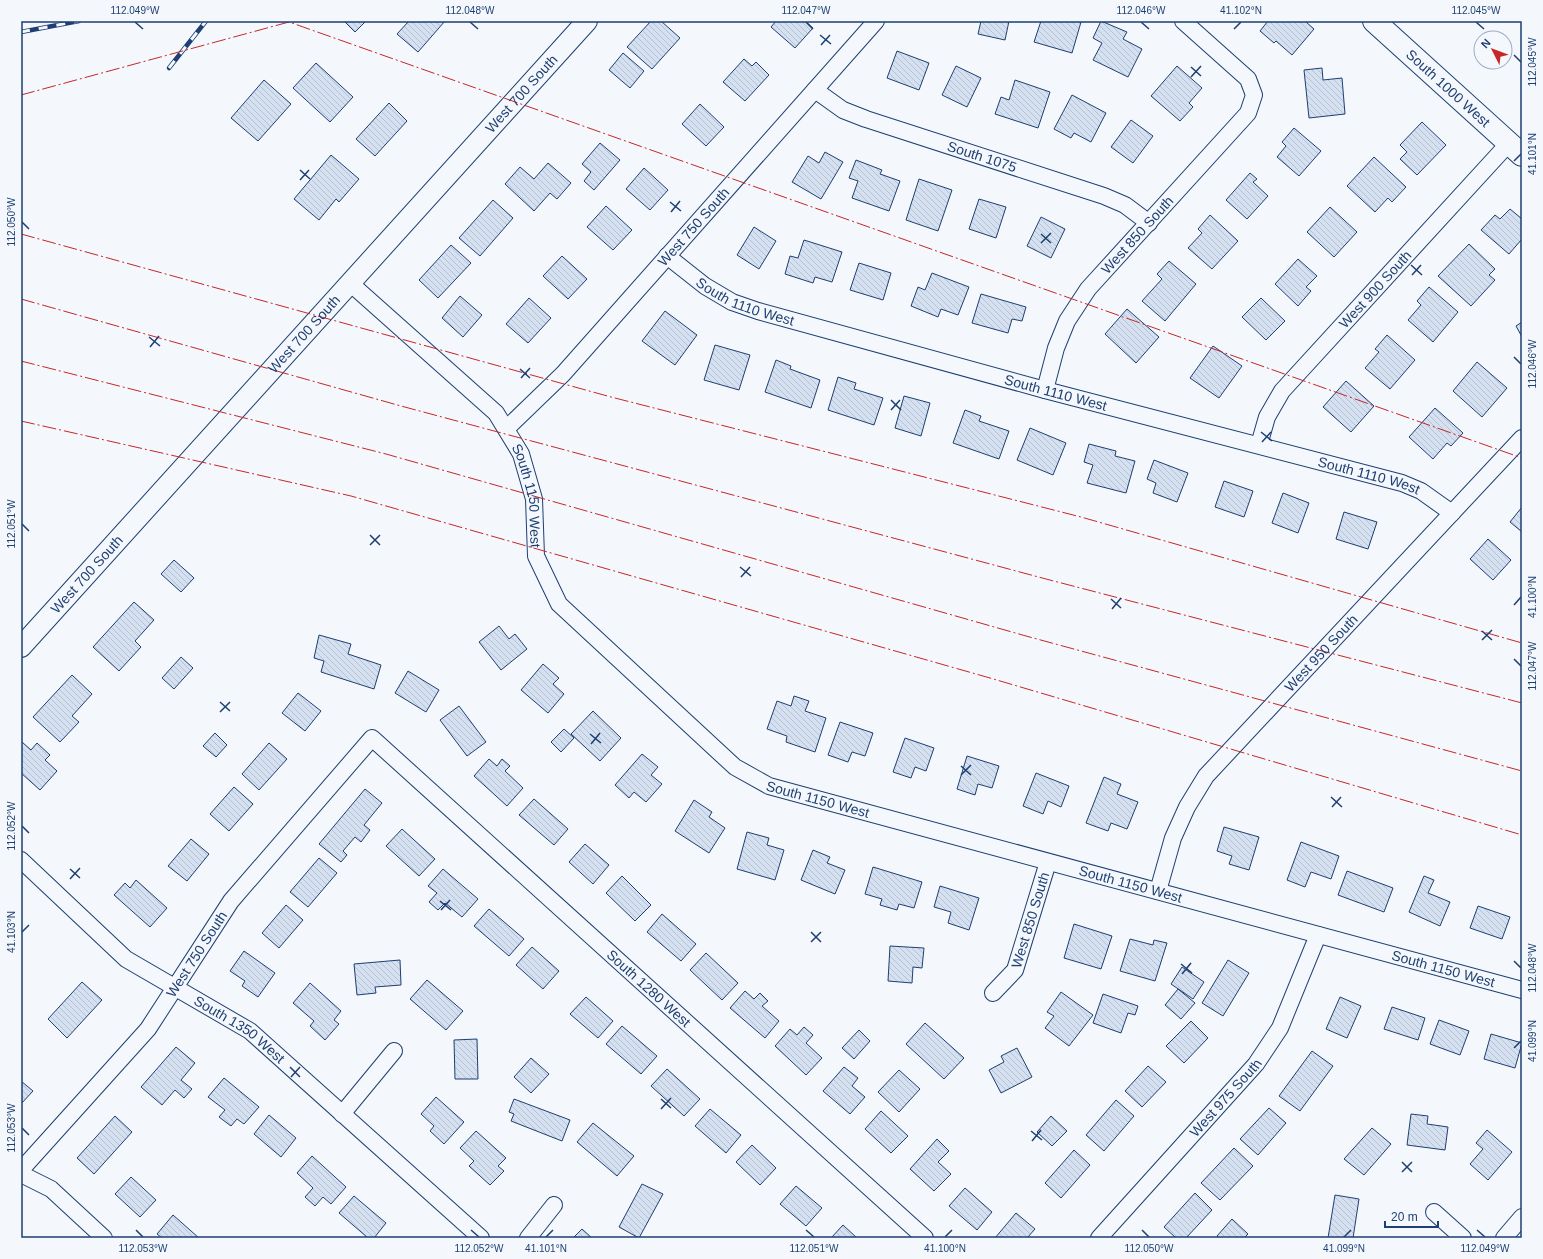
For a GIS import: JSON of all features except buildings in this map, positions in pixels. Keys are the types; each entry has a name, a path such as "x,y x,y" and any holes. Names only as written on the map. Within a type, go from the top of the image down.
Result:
{"main road":[{"name":"South 1000 West","path":"1374,21 1515,149"}],"street":[{"name":"West 700 South","path":"21,646 587,21"},
{"name":"West 750 South","path":"506,429 563,374 876,21"},
{"name":"West 850 South","path":"1046,390 1056,348 1068,321 1088,289 1248,113 1254,95 1248,80 1183,21"},
{"name":"South 1075","path":"815,90 843,110 866,119 1104,196 1125,205 1149,223"},
{"name":"West 900 South","path":"1259,445 1268,417 1282,391 1515,149"},
{"name":"South 1110 West","path":"667,256 705,286 732,302 758,311 1046,390 1402,483 1421,491 1452,513"},
{"name":"South 1150 West","path":"350,283 496,413 521,454 534,499 536,556 559,604 735,767 769,786 1522,990"},
{"name":"West 950 South","path":"1158,891 1173,838 1187,807 1206,776 1522,438"},
{"name":"West 750 South","path":"21,1170 148,1029 231,901 372,738"},
{"name":"South 1280 West","path":"372,738 925,1238"},
{"name":"South 1350 West","path":"21,860 126,959 250,1031 481,1238"},
{"name":"West 850 South","path":"993,993 1015,970 1048,862"},
{"name":"West 975 South","path":"1099,1238 1256,1064 1280,1028 1318,935"},
{"path":"342,1114 394,1051"},
{"path":"21,1174 51,1190 104,1238"},
{"path":"528,1238 554,1205"},
{"path":"1434,1212 1464,1238"},
{"path":"1504,1238 1522,1218"}],"railway":[{"path":"21,32 79,21"},
{"path":"169,68 206,21"}],"power":[{"path":"21,95 289,22 1522,458"},
{"path":"21,234 611,397 1081,517 1522,643"},
{"path":"21,299 401,406 1046,579 1522,703"},
{"path":"21,361 386,454 1026,636 1522,771"},
{"path":"21,421 351,496 990,678 1522,835"}]}
